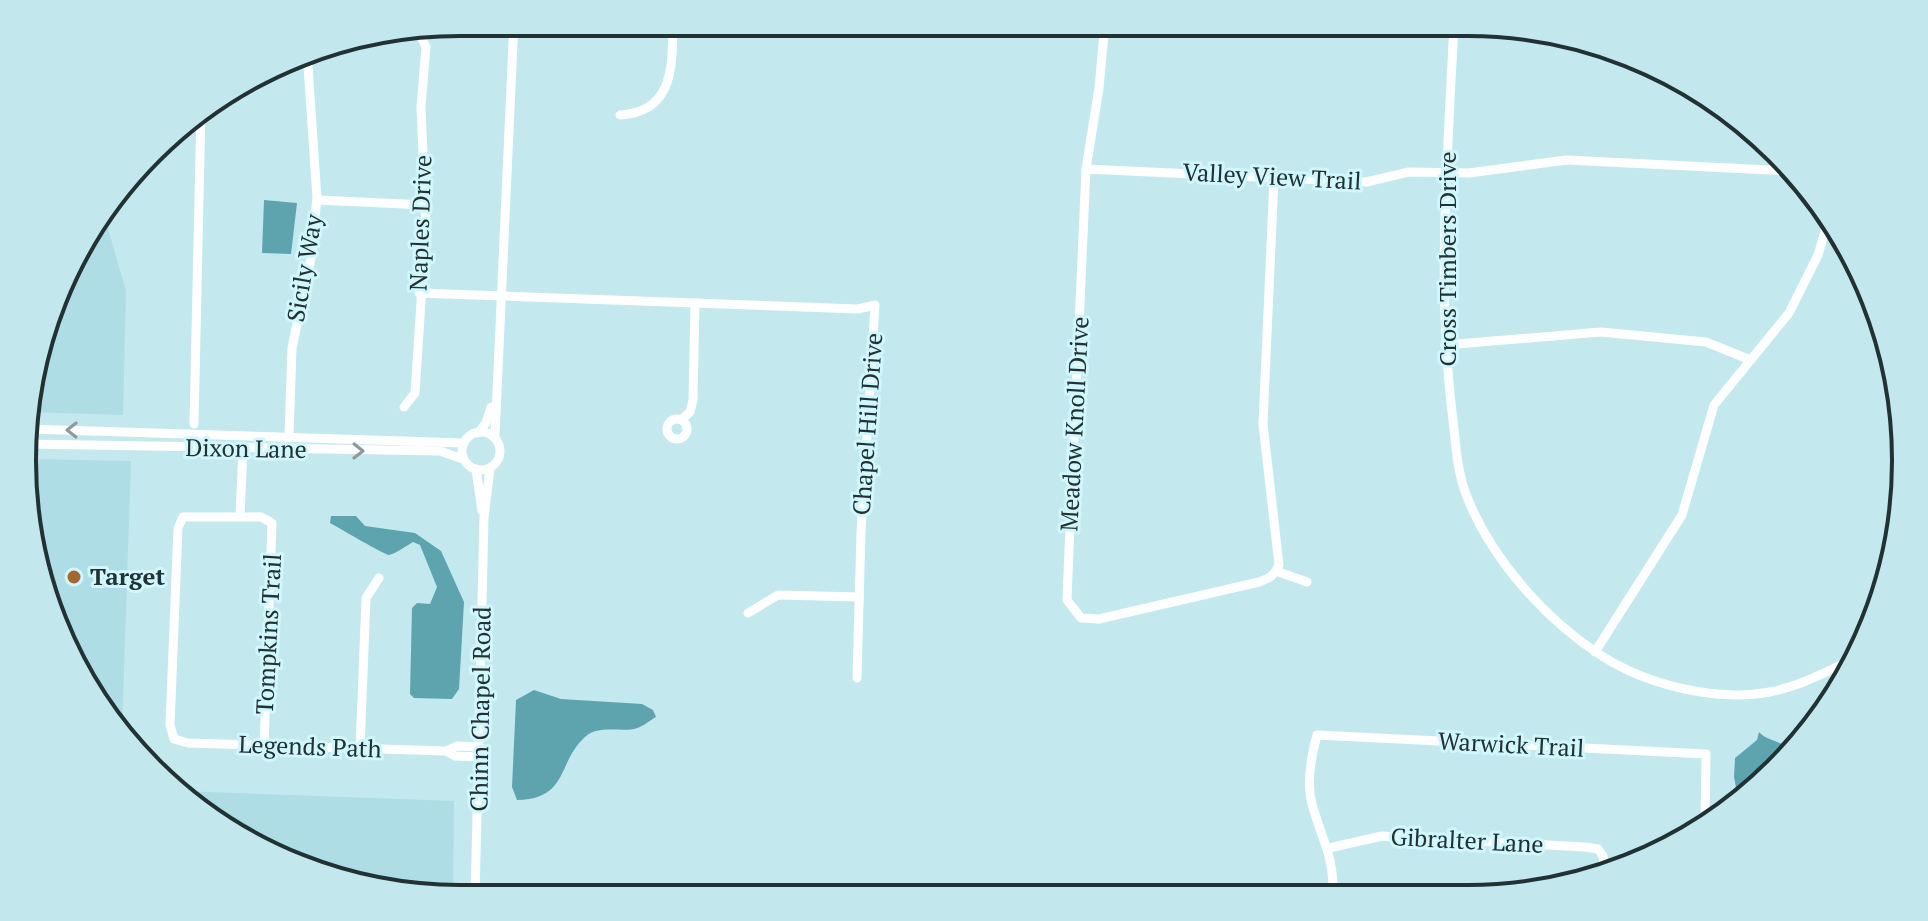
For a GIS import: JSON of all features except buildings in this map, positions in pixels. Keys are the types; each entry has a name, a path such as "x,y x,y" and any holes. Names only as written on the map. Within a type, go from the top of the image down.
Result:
{"street":[{"path":"495,392 486,423 464,443 463,459 476,469 490,468 500,456 495,435 495,392 511,36"},
{"path":"620,115 637,114 664,94 669,78 672,36"},
{"name":"Meadow Knoll Drive","path":"1104,36 1086,169 1067,594 1071,609 1081,618 1099,619 1259,582 1272,578 1276,571"},
{"name":"Cross Timbers Drive","path":"1453,36 1443,258 1445,345 1458,467 1467,498 1527,591 1595,652 1654,681 1695,690 1768,692 1808,681 1838,667"},
{"name":"Naples Drive","path":"404,407 415,393 426,205 421,107 426,47 422,38"},
{"name":"Sicily Way","path":"289,436 292,348 311,258 317,200 308,65"},
{"path":"194,424 201,125"},
{"name":"Valley View Trail","path":"1086,169 1366,182 1409,172 1469,173 1566,160 1777,170"},
{"path":"1274,178 1263,424 1279,565 1276,571 1307,582"},
{"path":"317,200 426,205"},
{"path":"1595,652 1682,515 1709,416 1748,359 1789,313 1818,255 1825,232"},
{"name":"Chapel Hill Drive","path":"419,293 858,309 875,305 857,678"},
{"path":"682,419 690,412 693,400 695,303"},
{"path":"1445,345 1601,332 1706,342 1748,359"},
{"name":"Dixon Lane","path":"37,429 464,443"},
{"path":"112,446 114,431"},
{"path":"478,433 495,435"},
{"name":"Dixon Lane","path":"37,444 440,451 463,459"},
{"path":"240,516 243,449"},
{"name":"Chinn Chapel Road","path":"475,885 484,518 490,468"},
{"name":"Chinn Chapel Road","path":"476,469 484,518"},
{"name":"Legends Path","path":"240,516 183,517 178,528 170,725 174,739 360,749 446,751 457,746 480,752"},
{"name":"Tompkins Trail","path":"240,516 261,517 272,523 264,746"},
{"path":"360,749 366,598 379,578"},
{"path":"748,613 778,595 859,597"},
{"name":"Warwick Trail","path":"1329,848 1311,802 1310,762 1317,735 1706,754 1705,811"},
{"name":"Gibralter Lane","path":"1329,848 1382,836 1585,847 1598,849 1604,862"},
{"path":"1329,848 1332,885"}],"shaded area":[{"path":"264,200 297,203 291,254 262,253"},
{"path":"107,226 126,291 123,415 39,412 50,351 68,298"},
{"path":"36,460 131,461 122,717 93,673 68,623 59,597 44,543"},
{"path":"331,516 356,516 365,526 415,533 441,551 464,602 459,689 452,699 414,698 410,694 412,608 417,603 430,604 437,587 420,545 413,542 389,555 330,523"},
{"path":"534,690 561,699 642,704 653,710 656,717 637,728 590,733 576,747 554,786 534,798 517,800 512,787 516,700"},
{"path":"1759,732 1783,745 1736,789 1735,758 1757,740"},
{"path":"195,792 454,801 453,885 378,877 298,853 248,828"}],"place":[{"name":"Target","path":"74,577"}]}
